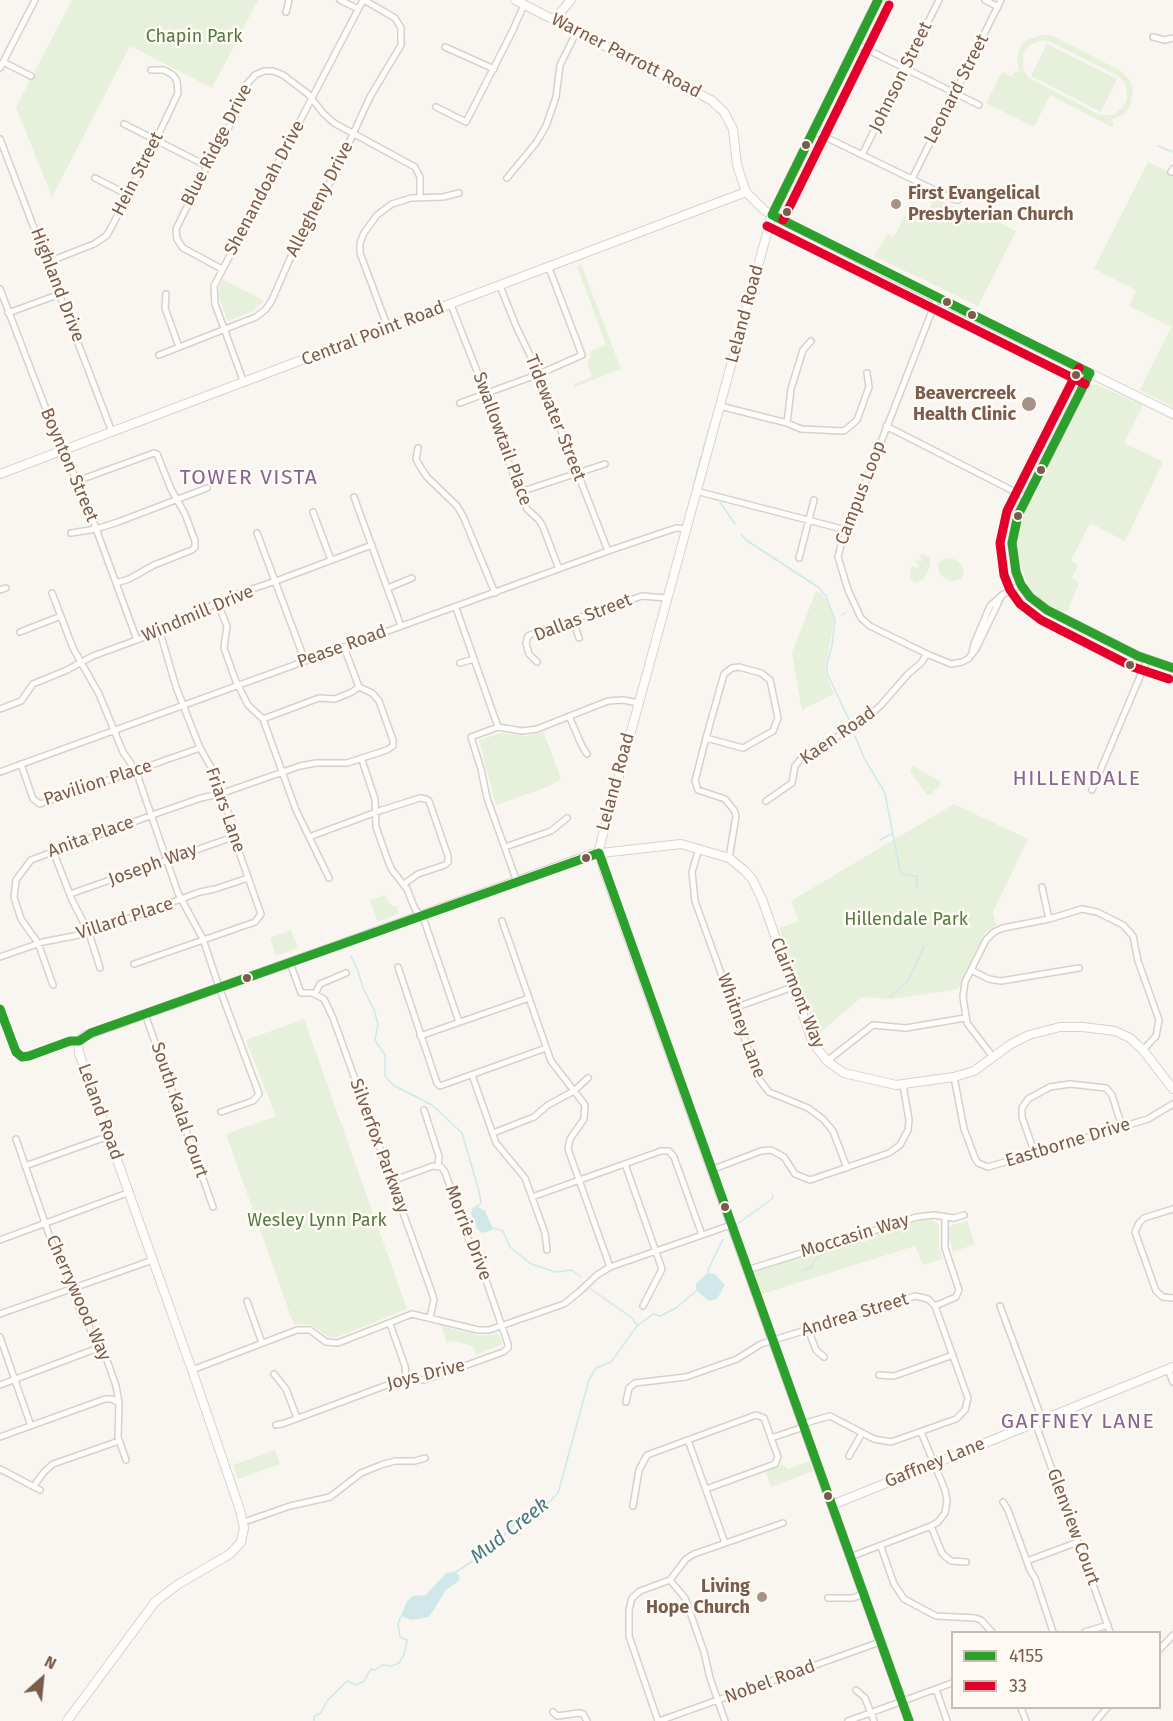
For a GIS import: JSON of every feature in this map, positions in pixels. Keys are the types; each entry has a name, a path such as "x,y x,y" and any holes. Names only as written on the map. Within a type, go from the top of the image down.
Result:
{"street":[{"path":"31,76 2,65 35,0"},
{"path":"286,12 289,0"},
{"path":"340,0 358,9"},
{"name":"Shenandoah Drive","path":"244,383 214,295 214,286 364,0"},
{"name":"Allegheny Drive","path":"159,355 256,317 268,305 375,88 399,50 402,39 401,28 395,18 364,0"},
{"name":"Warner Parrott Road","path":"515,0 692,88 719,107 733,129 737,165 746,192 755,203 772,215 1173,414"},
{"path":"554,20 571,0"},
{"name":"Leland Road","path":"244,1522 130,1192 79,1053 79,1041 85,1035 599,853 600,842 666,598 772,215 878,0"},
{"name":"Johnson Street","path":"862,155 939,0"},
{"path":"985,0 998,7"},
{"name":"Leonard Street","path":"912,179 1001,0"},
{"path":"436,107 466,122 524,4"},
{"path":"507,178 536,143 546,126 556,97 560,65 577,31"},
{"path":"1153,36 1166,40 1173,38"},
{"path":"856,44 979,105"},
{"path":"445,47 494,69"},
{"name":"Hein Street","path":"48,262 100,241 110,230 176,100 178,86 172,75 158,69 151,70"},
{"name":"Blue Ridge Drive","path":"222,269 183,248 176,235 177,224 234,119 247,84 255,75 264,71 278,72 312,98 328,119 353,135 415,167 420,177 420,196"},
{"path":"124,124 207,166"},
{"path":"813,131 958,200"},
{"name":"Highland Drive","path":"0,139 112,432"},
{"path":"95,178 128,195"},
{"name":"Central Point Road","path":"0,474 746,192"},
{"path":"388,328 360,253 360,243 372,220 384,209 401,200 420,196 443,197 459,193"},
{"path":"460,403 539,374 582,355 549,268"},
{"name":"Tidewater Street","path":"500,286 539,374 608,551"},
{"name":"Boynton Street","path":"0,289 62,451 96,529 137,640"},
{"path":"8,313 60,294"},
{"path":"166,294 165,308 179,347"},
{"name":"Campus Loop","path":"927,654 870,626 861,618 840,566 839,551 937,298"},
{"name":"Swallowtail Place","path":"451,305 486,394 498,435 520,492 527,509 543,527 559,569"},
{"path":"786,423 791,389 803,350 811,341"},
{"path":"720,406 801,429 844,431 857,420 869,387 867,373"},
{"path":"1090,373 1016,520 1012,543 1014,564 1021,585 1035,602 1047,610 1147,660 1173,668"},
{"path":"886,426 1027,498"},
{"path":"418,448 416,459 421,468 427,477 457,506 463,516 495,593"},
{"path":"77,481 154,453 157,454 185,514 195,547 116,583"},
{"path":"520,492 604,464"},
{"path":"71,533 96,529 207,488"},
{"path":"696,491 846,530"},
{"path":"354,497 401,626"},
{"path":"799,558 814,500"},
{"path":"313,512 332,560"},
{"name":"Pease Road","path":"0,772 608,551 676,528 685,530"},
{"path":"257,533 305,661"},
{"name":"Windmill Drive","path":"0,709 21,701 33,684 81,662 187,621 202,609 240,593 372,544"},
{"path":"388,588 411,578"},
{"path":"927,654 945,663 954,664 966,661 972,654 990,606 1002,595 1021,585"},
{"path":"52,593 123,752 136,771 181,900 203,939 258,1094 253,1101 221,1112"},
{"name":"Dallas Street","path":"537,662 529,654 526,643 528,636 642,596 666,598"},
{"path":"218,604 227,626 224,644 226,653 248,705 263,719 296,810 329,878"},
{"path":"456,608 498,727"},
{"path":"20,632 61,616"},
{"path":"573,620 579,638"},
{"name":"Friars Lane","path":"160,632 164,641 166,658 183,706 200,748 211,767 260,912 260,917 255,921 203,939"},
{"path":"263,719 319,698 335,699 352,693 359,687 344,647"},
{"name":"Kaen Road","path":"766,801 792,783 795,766 800,760 874,712 927,654"},
{"path":"460,663 474,659"},
{"path":"1092,790 1147,660"},
{"path":"706,738 743,748 773,731 778,718 772,684 767,676 739,667 726,671 722,678 706,738 695,781 698,790 725,800 734,810 736,816 729,858"},
{"name":"Anita Place","path":"53,985 38,943 21,919 16,906 14,889 20,873 31,861 201,798 220,794 313,763 339,764 362,760 393,746 379,701 372,693 359,687"},
{"path":"517,882 487,798 471,737 498,727 529,730 608,701 623,700 638,703"},
{"path":"569,716 587,754"},
{"name":"Pavilion Place","path":"21,764 33,799 40,804 200,748"},
{"path":"362,760 375,800 376,827 388,861 411,896 415,909 424,920 459,1022"},
{"path":"309,837 375,813 426,798 448,856 448,862 418,874 404,884"},
{"path":"505,847 551,831 567,818"},
{"name":"Joseph Way","path":"70,894 236,836"},
{"name":"Clairmont Way","path":"599,853 672,843 699,848 729,858 745,871 755,885 813,1043 827,1061 838,1070 852,1076 886,1084 903,1085 954,1077 969,1073 1011,1044 1029,1035 1050,1029 1072,1027 1114,1031 1131,1038 1173,1089"},
{"name":"Whitney Lane","path":"699,848 692,877 695,901 762,1084 774,1095 808,1108 823,1119 833,1131 847,1168"},
{"path":"53,851 89,933 100,968"},
{"path":"599,853 909,1721"},
{"name":"Villard Place","path":"0,957 38,943 89,933 200,892 215,890 248,878"},
{"path":"1042,887 1049,919"},
{"path":"993,1057 965,1018 963,991 986,940 994,932 1003,928 1049,919 1076,910 1089,909 1123,925 1131,932 1135,941 1138,961 1159,1020 1156,1036 1143,1050"},
{"path":"502,921 554,1067 585,1105 581,1125 572,1134 568,1145 610,1267"},
{"path":"134,964 203,939"},
{"path":"290,963 301,993 315,994 320,984 346,973"},
{"path":"398,967 436,1083 440,1086 546,1048"},
{"path":"971,970 989,979 1001,981 1079,968"},
{"path":"734,1008 793,987"},
{"name":"Silverfox Parkway","path":"315,994 326,1002 333,1018 432,1293 434,1300 430,1317"},
{"path":"420,1036 529,998"},
{"path":"0,1009 15,1049 22,1057 70,1041 79,1041"},
{"name":"South Kalal Court","path":"145,1014 213,1207"},
{"path":"827,1061 873,1025 906,1028 965,1018"},
{"path":"472,1075 499,1148 523,1174 545,1233 547,1250"},
{"name":"Eastborne Drive","path":"954,1077 964,1130 978,1163 987,1167 994,1167 1148,1119 1173,1104"},
{"path":"493,1133 529,1120 548,1105 574,1091 588,1078"},
{"path":"1035,1154 1022,1117 1022,1108 1028,1099 1050,1088 1070,1084 1106,1088 1112,1095 1122,1127"},
{"path":"711,1170 761,1151 771,1150 784,1157 795,1174 805,1179 817,1179 889,1153 903,1141 909,1126 903,1085"},
{"path":"424,1110 439,1156 438,1166"},
{"path":"25,1166 109,1136"},
{"name":"Cherrywood Way","path":"16,1139 53,1246 62,1261 71,1288 98,1348 107,1360 116,1386 119,1403 117,1430 126,1460"},
{"path":"532,1197 669,1150 674,1157 702,1235"},
{"path":"625,1164 662,1269 643,1306"},
{"name":"Morrie Drive","path":"392,1181 438,1166 445,1172 469,1240 479,1260 508,1348"},
{"path":"0,1240 130,1192"},
{"path":"1173,1209 1143,1218 1135,1232 1156,1292 1163,1297 1173,1298"},
{"name":"Moccasin Way","path":"747,1270 925,1215 945,1217 964,1215"},
{"path":"771,1438 816,1419 830,1416 874,1439 886,1442 897,1441 956,1419 966,1407 968,1398 935,1306 956,1297 959,1290 945,1248 945,1217"},
{"path":"192,1370 297,1330 312,1331 325,1341 336,1343 412,1314 484,1331 568,1302 597,1275 610,1267 730,1225"},
{"path":"0,1314 153,1260"},
{"name":"Andrea Street","path":"626,1402 629,1388 635,1383 686,1377 737,1359 755,1347 772,1340 915,1296 928,1299 935,1306"},
{"path":"247,1301 262,1343"},
{"name":"Glenview Court","path":"1000,1306 1110,1631"},
{"path":"390,1324 405,1366 406,1377"},
{"path":"808,1329 816,1350 825,1357"},
{"path":"0,1337 31,1426"},
{"path":"0,1384 98,1348"},
{"name":"Joys Drive","path":"276,1425 406,1377 429,1379 503,1352 508,1348"},
{"path":"879,1375 894,1376 953,1355"},
{"path":"1171,1368 1173,1382"},
{"name":"Gaffney Lane","path":"832,1505 1171,1368"},
{"path":"274,1374 286,1389 297,1418"},
{"path":"0,1437 108,1398 119,1403"},
{"path":"633,1506 637,1480 644,1460 653,1452 756,1415 764,1418 778,1457 775,1464 706,1489"},
{"path":"850,1557 931,1526 942,1518 947,1501 921,1432"},
{"path":"849,1456 862,1433"},
{"path":"688,1440 725,1543"},
{"path":"34,1486 53,1464 119,1441"},
{"path":"67,1721 155,1602 177,1585 232,1552 242,1539 244,1522 290,1506 330,1497 361,1473 381,1465 425,1458"},
{"path":"0,1469 40,1490"},
{"path":"1003,1502 1035,1578 1053,1631"},
{"path":"659,1721 631,1642 630,1603 636,1594 670,1580 690,1557 783,1523"},
{"path":"931,1526 946,1557 951,1561 966,1562"},
{"path":"1027,1561 1078,1542"},
{"path":"881,1547 894,1584 904,1599 936,1616 981,1620 991,1631"},
{"path":"670,1580 685,1598 725,1721"},
{"path":"828,1598 853,1598 863,1594"},
{"path":"1088,1631 1108,1625"},
{"path":"1161,1648 1173,1635"},
{"name":"Nobel Road","path":"659,1721 880,1642"},
{"path":"848,1721 951,1683"},
{"path":"936,1689 947,1721"},
{"path":"856,1690 865,1698 874,1721"},
{"path":"1096,1721 1105,1709"},
{"path":"553,1713 557,1716 579,1713 587,1721"}],"green space":[{"name":"Chapin Park","path":"72,0 258,0 212,88 130,46 52,197 16,107"},
{"path":"1042,35 1051,35 1121,71 1129,79 1133,89 1130,105 1124,114 1111,120 1114,122 1112,127 1050,95 1034,127 986,103 1002,72 1029,85 1012,76 1015,71 1019,72 1017,57 1021,46 1027,40","holes":["1042,40 1049,41 1118,76 1124,82 1127,90 1127,99 1123,107 1113,115 1100,115 1029,78 1023,69 1023,54 1031,44"]},
{"path":"1047,44 1117,79 1101,112 1031,76"},
{"path":"1148,162 1173,174 1173,407 1140,390 1171,327 1129,306 1136,290 1094,269"},
{"path":"935,197 964,212 967,206 1016,231 978,306 874,256 888,234 894,237 910,206 926,214"},
{"path":"581,264 621,369 575,387 574,384 592,377 587,363 591,355 590,351 606,345 577,266"},
{"path":"222,279 264,301 251,312 228,321 219,297"},
{"path":"1095,384 1143,405 1124,443 1163,462 1125,541 1090,523 1071,560 1078,565 1072,578 1079,583 1067,612 1064,610 1063,612 1040,600 1027,583 1018,556 1018,536 1024,514 1048,471 1046,470 1088,387"},
{"path":"924,554 930,558 930,567 923,580 914,583 910,578 912,566 918,568 919,564 914,562 916,560 921,562 922,558 919,556"},
{"path":"945,558 954,559 962,565 964,573 961,579 951,581 940,575 937,564"},
{"path":"816,591 821,593 830,605 834,620 825,671 834,694 802,710 792,653"},
{"path":"543,731 561,779 547,787 496,805 479,740 502,733 526,736"},
{"path":"913,766 941,784 930,795 927,795 910,771"},
{"name":"Hillendale Park","path":"954,804 1028,839 993,912 996,925 984,934 958,989 893,999 862,997 817,1035 779,928 799,921 791,901"},
{"path":"385,895 389,903 397,906 399,914 378,922 370,900"},
{"path":"291,930 298,948 276,956 270,938"},
{"name":"Wesley Lynn Park","path":"304,1019 407,1309 337,1337 329,1337 311,1325 294,1325 226,1134 276,1116 246,1040"},
{"path":"921,1220 933,1220 939,1225 939,1247 943,1259 923,1265 915,1246 762,1294 755,1274 757,1270"},
{"path":"967,1221 975,1244 953,1252 949,1226"},
{"path":"441,1326 481,1336 497,1334 502,1344 476,1355 473,1346 453,1341 447,1343"},
{"path":"275,1450 280,1464 238,1479 233,1465"},
{"path":"809,1461 813,1471 771,1487 766,1472 782,1464 788,1469"}],"water":[{"path":"478,1207 485,1211 493,1229 482,1233 477,1229 471,1213 473,1208"},
{"path":"706,1274 715,1274 725,1285 717,1299 709,1301 696,1290 696,1284"},
{"path":"446,1573 458,1574 460,1580 446,1590 429,1617 411,1620 401,1616 407,1601 413,1596 426,1595"}],"waterway":[{"path":"1158,146 1173,152"},
{"name":"Mud Creek","path":"703,449 711,422"},
{"name":"Mud Creek","path":"694,483 701,456"},
{"name":"Mud Creek","path":"720,502 735,524"},
{"name":"Mud Creek","path":"741,534 746,540 818,587 826,596 835,620 827,673 851,724"},
{"name":"Mud Creek","path":"855,736 864,758 885,793 900,871 906,875 917,876 917,887"},
{"path":"880,840 893,833"},
{"name":"Mud Creek","path":"889,997 908,981 924,946"},
{"path":"351,956 378,1024 375,1040 385,1055 385,1076 393,1085 432,1105 462,1133 479,1191 481,1203 475,1208"},
{"name":"Mud Creek","path":"737,1224 772,1199 773,1195"},
{"path":"492,1228 503,1231 510,1247 531,1264 556,1272 571,1270 581,1277"},
{"name":"Mud Creek","path":"709,1275 708,1270 723,1239"},
{"path":"803,1270 811,1268 816,1259 823,1254"},
{"path":"591,1289 632,1318 637,1325"},
{"name":"Mud Creek","path":"454,1573 492,1549 517,1521 541,1510 558,1493 589,1380 596,1368 611,1362 637,1326 653,1314 660,1316 676,1308 696,1291"},
{"name":"Mud Creek","path":"314,1721 314,1716 321,1713 327,1701 347,1681 356,1685 364,1681 371,1669 375,1670 382,1665 392,1666 399,1663 404,1655 407,1640 400,1637 398,1624 401,1616"}],"transit line":[{"name":"4155","path":"878,0 772,215 1090,373 1018,515 1012,543 1016,572 1021,585 1030,597 1047,610 1138,656 1173,668"},
{"name":"33","path":"783,220 889,5"},
{"name":"33","path":"767,226 1085,384"},
{"name":"33","path":"1079,368 1007,511 1000,543 1004,575 1010,590 1020,604 1041,620 1133,667 1169,679"},
{"name":"4155","path":"0,1009 16,1052 22,1057 29,1056 70,1041 79,1041 91,1033 599,853 909,1721"}],"place":[{"name":"First Evangelical Presbyterian Church","path":"896,204"},
{"name":"Beavercreek Health Clinic","path":"1029,404"},
{"name":"Living Hope Church","path":"762,1597"}],"district":[{"name":"TOWER VISTA","path":"249,478"},
{"name":"HILLENDALE","path":"1077,779"},
{"name":"GAFFNEY LANE","path":"1078,1422"}]}
